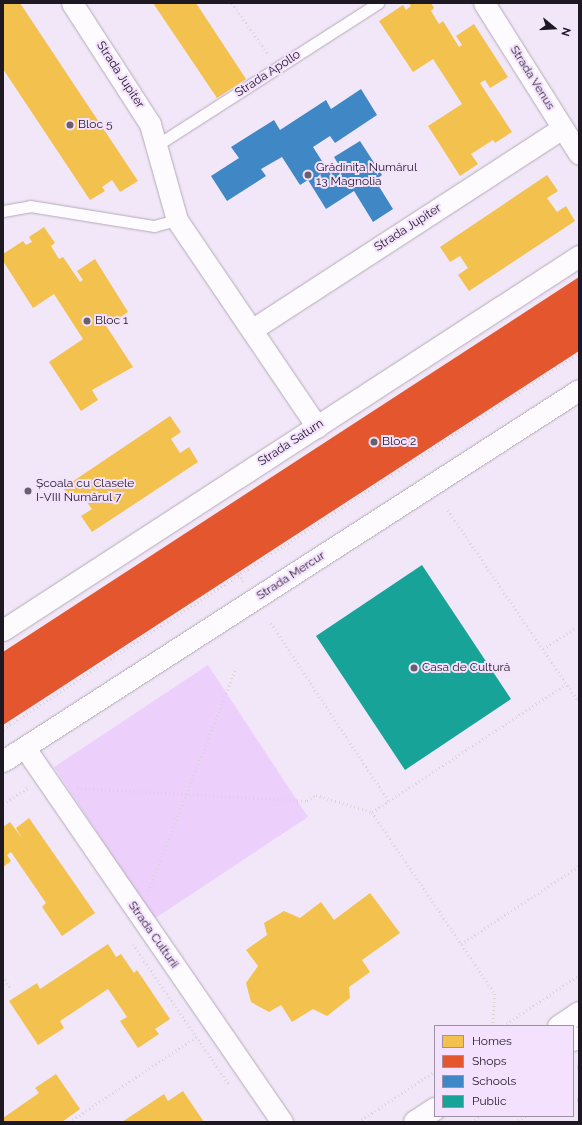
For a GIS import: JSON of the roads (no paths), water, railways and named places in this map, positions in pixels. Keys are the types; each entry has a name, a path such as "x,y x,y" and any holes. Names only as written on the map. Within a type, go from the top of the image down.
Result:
{"street":[{"name":"Strada Jupiter","path":"72,3 145,113 157,145 177,220 317,427"},
{"name":"Strada Venus","path":"484,3 579,154"},
{"name":"Strada Jupiter","path":"252,329 563,128"},
{"name":"Strada Saturn","path":"3,630 579,256"},
{"name":"Strada Mercur","path":"3,761 579,390"},
{"name":"Strada Culturii","path":"25,748 282,1122"},
{"path":"560,1025 579,1012"},
{"path":"415,1122 434,1110"}],"lane":[{"name":"Strada Apollo","path":"157,145 378,3"},
{"path":"3,211 30,206 154,226 177,220"}],"place":[{"name":"Bloc 5","path":"70,125"},
{"name":"Grădinița Numărul 13 Magnolia","path":"308,175"},
{"name":"Bloc 1","path":"87,321"},
{"name":"Bloc 2","path":"374,442"},
{"name":"Școala cu Clasele I-VIII Numărul 7","path":"28,491"},
{"name":"Casa de Cultură","path":"414,668"}]}
